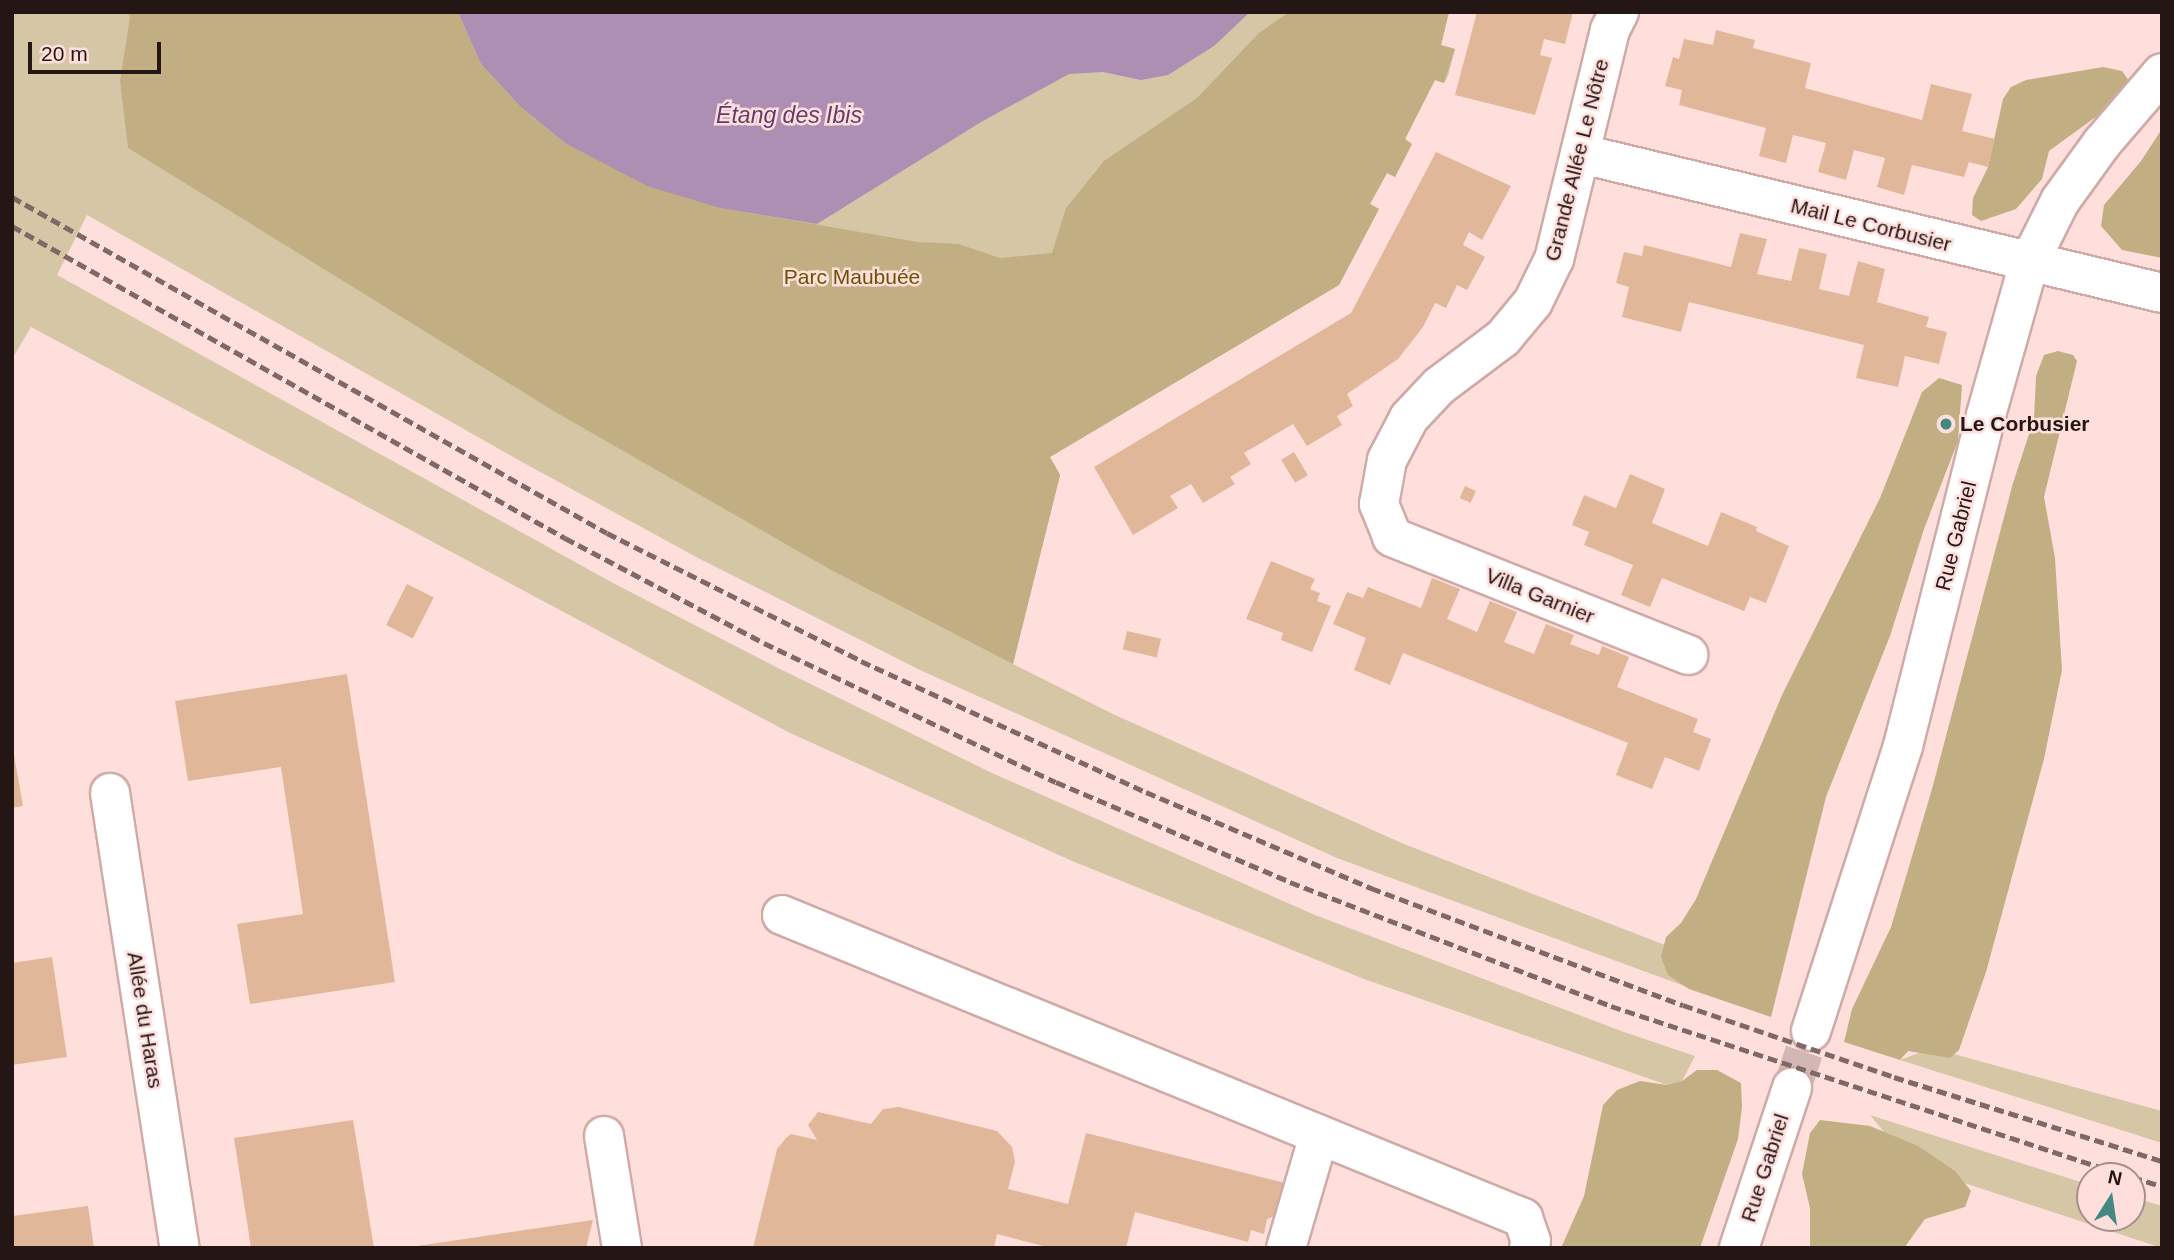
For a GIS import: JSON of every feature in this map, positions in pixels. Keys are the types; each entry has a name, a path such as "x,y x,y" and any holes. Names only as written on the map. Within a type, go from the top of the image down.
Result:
{"street":[{"name":"Grande Allée Le Nôtre","path":"1392,537 1378,505 1387,460 1409,418 1439,386 1503,338 1533,302 1554,260 1582,154 1609,30 1619,12"},
{"name":"Rue Gabriel","path":"1811,1031 1903,746 1986,415 2029,263 2060,201 2102,143 2162,73"},
{"name":"Mail Le Corbusier","path":"1582,154 2162,293"},
{"name":"Villa Garnier","path":"1392,537 1688,655"},
{"name":"Allée du Haras","path":"110,793 180,1248"},
{"path":"782,915 1522,1218 1531,1241 1529,1248"},
{"name":"Rue Gabriel","path":"1739,1248 1792,1088"},
{"path":"1286,1248 1319,1135"},
{"path":"604,1136 622,1248"}],"green space":[{"name":"Parc Maubuée","path":"12,12 1449,12 1441,45 1455,49 1448,76 1444,83 1435,80 1405,139 1412,144 1395,177 1387,173 1370,204 1379,209 1339,285 1050,457 1060,475 1013,664 1115,715 1404,844 1678,950 1714,997 1337,858 920,670 698,558 522,462 87,215 57,275 613,583 778,668 992,773 1315,915 1624,1032 1695,1056 1682,1081 1667,1085 1364,979 1072,861 788,732 31,327 12,359"},
{"name":"Parc Maubuée","path":"127,12 458,12 481,64 520,106 565,143 720,208 918,242 959,244 1000,258 1052,253 1066,208 1104,161 1197,98 1259,33 1289,12 1449,12 1441,45 1455,49 1444,83 1435,80 1405,139 1412,144 1395,177 1387,173 1370,204 1379,209 1339,285 1050,457 1060,475 1013,664 831,570 557,413 128,148 120,81 130,17"},
{"path":"2103,67 2122,71 2129,81 2119,100 2049,151 2042,179 2016,209 1981,221 1972,215 1973,198 1988,167 2003,99 2011,87 2026,80"},
{"path":"2162,129 2162,258 2122,250 2101,226 2104,205 2141,161"},
{"path":"2058,351 2073,355 2077,361 2044,497 2055,558 2062,670 2044,759 1986,972 1959,1050 1950,1058 1908,1051 1900,1060 1844,1042 1852,1009 1891,927 1932,789 2013,483 2034,419 2036,376 2044,355"},
{"path":"1939,378 1962,385 1958,441 1924,529 1890,636 1826,797 1771,1017 1689,989 1668,975 1661,957 1666,937 1681,923 1696,899 1782,695 1880,498 1922,392"},
{"path":"1932,1048 2162,1111 2162,1143 1900,1060"},
{"path":"1697,1070 1717,1070 1741,1083 1742,1107 1738,1139 1700,1248 1561,1248 1584,1196 1603,1105 1617,1090 1640,1081 1667,1085 1682,1081"},
{"path":"1870,1115 2076,1181 2076,1220 1943,1176 1884,1132"},
{"path":"1820,1120 1870,1126 1918,1146 1955,1171 1971,1191 1965,1207 1925,1219 1904,1248 1810,1248 1810,1208 1802,1174 1810,1133"},
{"path":"2146,1201 2162,1206 2162,1248 2113,1232 2146,1232"}],"water":[{"name":"Étang des Ibis","path":"458,12 1250,12 1214,46 1168,75 1141,80 1103,72 1069,74 981,122 817,224 720,208 647,186 565,143 520,106 481,64"}],"building":[{"path":"1477,12 1573,12 1565,44 1544,39 1540,55 1552,58 1535,115 1455,95"},
{"path":"1716,30 1755,40 1753,48 1811,63 1805,88 1922,120 1931,84 1972,94 1962,131 1995,139 1988,167 1969,162 1964,177 1912,165 1904,195 1877,187 1885,158 1854,150 1846,180 1818,172 1826,143 1793,135 1786,163 1759,156 1766,128 1679,105 1682,90 1665,86 1673,57 1679,59 1684,39 1713,45"},
{"path":"1436,152 1511,186 1482,240 1469,232 1463,245 1485,257 1467,290 1457,285 1446,308 1435,303 1423,327 1398,359 1347,394 1353,406 1337,416 1342,425 1307,446 1293,424 1244,453 1251,464 1230,477 1235,484 1203,503 1191,484 1170,496 1178,508 1133,535 1094,467 1351,313"},
{"path":"1740,233 1767,239 1757,274 1791,281 1799,248 1827,254 1819,289 1849,296 1858,261 1885,269 1877,302 1929,317 1926,327 1947,332 1939,364 1905,356 1898,387 1856,378 1864,345 1689,302 1681,332 1622,317 1629,287 1616,283 1624,252 1642,256 1644,245 1731,267"},
{"path":"1294,452 1308,475 1295,483 1281,460"},
{"path":"1630,474 1665,489 1652,523 1708,546 1721,512 1757,527 1756,531 1789,546 1766,603 1750,597 1744,611 1662,578 1650,607 1621,595 1633,565 1584,545 1589,532 1572,525 1584,495 1616,508"},
{"path":"1465,486 1476,491 1471,503 1460,498"},
{"path":"1271,561 1315,579 1310,589 1320,593 1317,601 1331,606 1312,652 1281,640 1283,633 1246,619"},
{"path":"1432,578 1460,589 1447,619 1477,632 1490,601 1517,612 1504,642 1534,654 1546,624 1574,635 1570,644 1599,655 1602,646 1629,657 1617,687 1698,719 1693,732 1711,739 1699,771 1665,757 1652,789 1616,775 1628,743 1403,653 1390,685 1354,670 1366,638 1333,624 1347,592 1363,598 1368,587 1421,608"},
{"path":"407,584 434,598 413,639 386,625"},
{"path":"1127,631 1161,639 1157,657 1123,650"},
{"path":"347,674 395,982 250,1004 237,924 303,914 281,767 188,781 175,701"},
{"path":"12,743 23,806 12,808"},
{"path":"52,957 67,1057 12,1065 12,963"},
{"path":"899,1107 997,1131 1012,1147 1015,1162 1008,1189 1068,1204 1086,1133 1285,1183 1277,1215 1267,1219 1264,1234 1251,1230 1248,1242 1135,1212 1126,1248 1051,1248 997,1234 994,1248 753,1248 777,1149 786,1138 791,1134 817,1140 808,1125 818,1112 871,1124 883,1109"},
{"path":"353,1120 374,1248 251,1248 234,1138"},
{"path":"88,1206 94,1248 12,1248 12,1216"},
{"path":"593,1220 586,1248 417,1248 417,1246"}],"tunnel":[{"path":"1792,1088 1811,1031"}],"railway":[{"path":"12,197 607,533 861,661 1146,792 1371,888 1683,1005 1894,1077 2162,1161"},
{"path":"12,226 565,538 764,643 1056,782 1290,882 1611,1006 2085,1162"},
{"path":"2146,1181 2162,1186"}],"place":[{"name":"Le Corbusier","path":"1946,424"}]}
